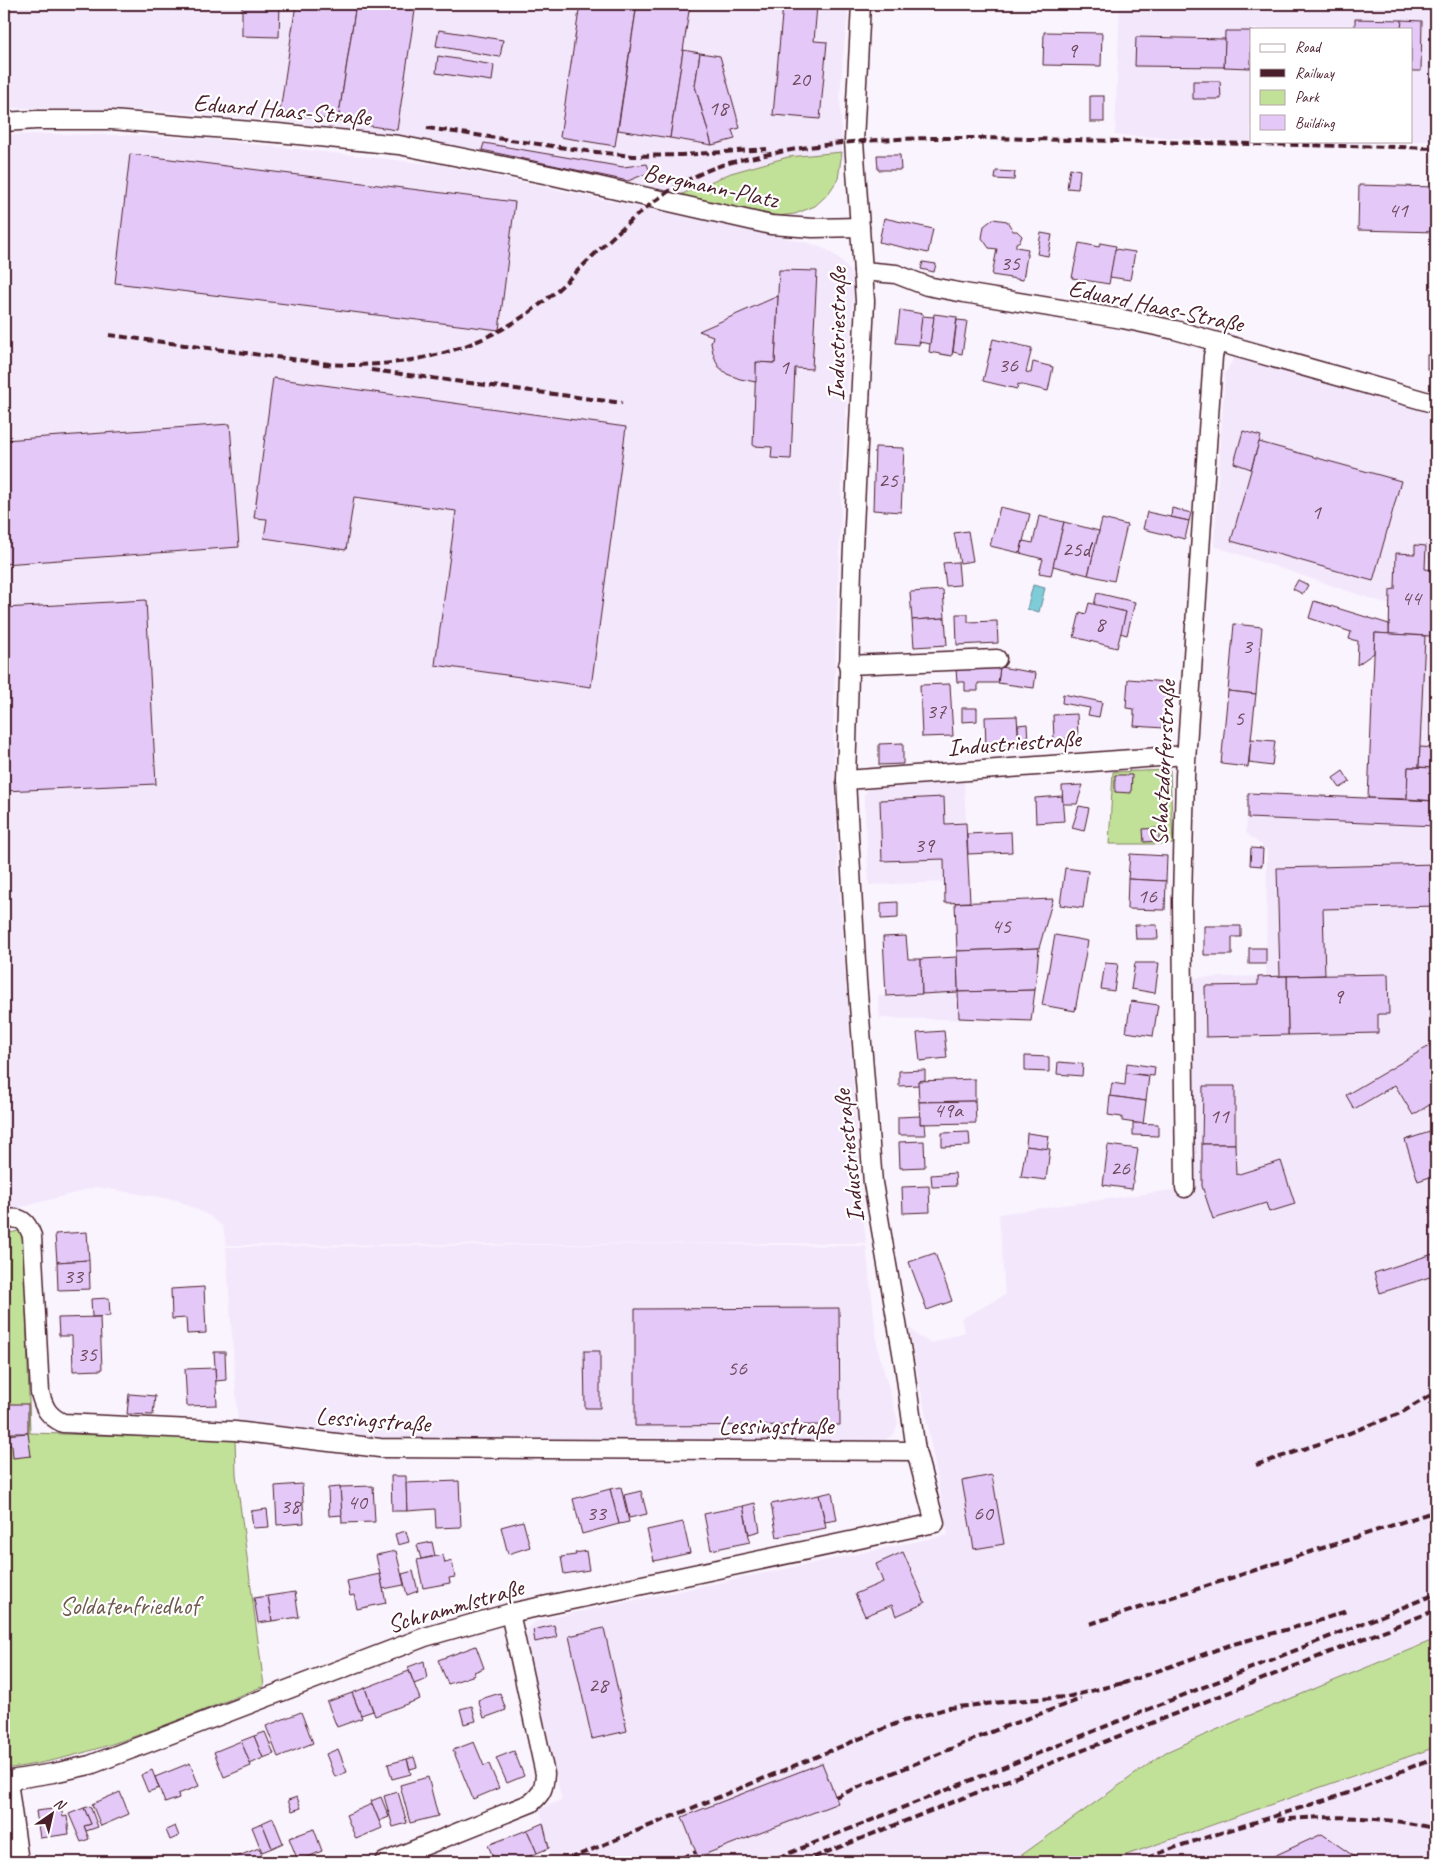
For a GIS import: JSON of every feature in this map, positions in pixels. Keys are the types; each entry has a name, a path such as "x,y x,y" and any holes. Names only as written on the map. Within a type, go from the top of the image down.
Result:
{"street":[{"name":"Industriestraße","path":"861,4 854,141 865,301 848,665 846,780 873,1183 904,1364 916,1451 935,1523"},
{"name":"Eduard Haas-Straße","path":"4,122 111,120 278,132 399,145 554,176"},
{"name":"Bergmann-Platz","path":"554,176 770,225 812,228 860,227"},
{"name":"Eduard Haas-Straße","path":"863,271 896,274 937,288 1123,319 1217,342 1436,404"},
{"name":"Schatzdorferstraße","path":"1186,1188 1182,901 1186,755 1213,356 1217,342"},
{"path":"848,665 997,659"},
{"name":"Industriestraße","path":"846,780 1186,755"},
{"name":"Lessingstraße","path":"4,1220 10,1218 21,1220 28,1224 32,1236 40,1393 46,1412 53,1419 63,1423 235,1431 380,1448 916,1451"},
{"name":"Schrammlstraße","path":"6,1781 90,1764 425,1637 510,1613 935,1523"},
{"path":"384,1862 531,1802 540,1796 544,1788 545,1774 510,1613"},
{"path":"6,1781 19,1862"}],"shaded area":[{"path":"4,4 849,4 840,97 842,152 788,157 731,173 680,195 628,181 482,150 277,120 161,111 4,108"},
{"path":"1120,4 1436,4 1436,141 1412,141 1412,28 1250,28 1250,142 1115,135"},
{"path":"4,135 129,135 207,139 440,165 809,243 827,250 840,259 849,270 853,283 853,296 842,481 833,733 838,868 866,1243 226,1245 223,1227 210,1216 177,1200 96,1187 4,1212"},
{"path":"1254,142 1388,142 1333,146"},
{"path":"1236,355 1436,413 1436,1639 1248,1716 1166,1752 1012,1862 552,1862 540,1809 562,1800 526,1650 526,1637 529,1627 535,1622 545,1619 948,1535 909,1327 919,1337 932,1343 965,1332 961,1319 1005,1295 999,1214 1191,1186 1191,1076 1194,1029 1189,978 1266,976 1267,850 1246,833 1248,793 1368,797 1375,633 1389,634 1390,605 1214,546 1225,373"},
{"path":"964,781 970,902 1053,899 1039,948 1031,1021 880,1018 878,996 922,994 921,959 957,957 955,903 945,903 944,882 869,885 864,795 870,787"},
{"path":"698,1244 866,1246 878,1350 898,1422 894,1434 885,1440 867,1444 397,1440 238,1423 226,1247"},
{"path":"1436,1747 1436,1862 1106,1862 1255,1811"}],"green space":[{"path":"842,152 838,179 828,194 815,206 795,214 778,216 680,195 731,173 788,157"},
{"path":"1170,770 1173,844 1109,844 1113,772"},
{"name":"Soldatenfriedhof","path":"19,1231 24,1238 30,1433 235,1439 236,1474 264,1686 104,1747 38,1764 4,1769 4,1234"},
{"path":"1436,1639 1436,1747 1106,1862 1012,1862 1166,1752 1248,1716"}],"water":[{"path":"1033,585 1045,588 1039,612 1027,609"}],"building":[{"path":"61,4 109,4 109,9 61,8"},
{"path":"242,4 280,4 279,37 242,36"},
{"path":"296,4 356,4 338,121 280,112"},
{"path":"356,4 416,4 397,130 338,121"},
{"path":"580,4 637,4 615,146 560,137"},
{"path":"637,4 690,4 670,138 618,130"},
{"path":"783,4 817,6 814,41 827,42 820,119 773,115"},
{"path":"1355,19 1402,20 1401,28 1355,28"},
{"path":"1402,20 1422,21 1421,71 1412,71 1412,28 1401,28"},
{"path":"439,30 503,40 500,57 436,46"},
{"path":"1225,31 1250,31 1250,68 1224,67"},
{"path":"1044,32 1102,33 1101,66 1043,65"},
{"path":"1136,37 1225,39 1224,67 1135,66"},
{"path":"683,50 700,53 695,86 712,145 670,138"},
{"path":"700,53 720,56 740,128 732,130 735,139 712,145 695,86"},
{"path":"438,56 494,65 492,81 436,73"},
{"path":"1193,81 1220,81 1221,99 1193,99"},
{"path":"1090,96 1104,96 1104,122 1090,122"},
{"path":"484,143 623,167 647,164 650,172 628,181 482,150"},
{"path":"130,154 515,202 499,330 115,283"},
{"path":"877,155 900,155 901,170 878,170"},
{"path":"1070,168 1080,170 1078,189 1067,188"},
{"path":"996,171 1015,172 1014,180 995,179"},
{"path":"1359,185 1436,187 1436,232 1358,230"},
{"path":"884,218 933,229 928,253 879,242"},
{"path":"993,219 1007,221 1013,231 1017,231 1022,236 1020,241 1016,243 1016,247 1028,249 1023,280 992,275 997,249 989,248 982,238 984,226"},
{"path":"1041,233 1052,235 1048,256 1037,254"},
{"path":"1079,243 1099,247 1100,243 1116,246 1109,284 1072,278"},
{"path":"1115,249 1135,252 1130,280 1110,277"},
{"path":"923,262 936,264 934,272 921,269"},
{"path":"779,270 817,271 812,369 795,368 791,459 771,458 772,447 753,446 756,362 775,363"},
{"path":"778,296 775,363 756,362 756,382 727,374 718,366 713,353 711,343 713,336 699,331"},
{"path":"900,310 923,314 919,345 896,343"},
{"path":"934,314 957,317 952,356 929,352"},
{"path":"922,316 934,317 930,344 919,342"},
{"path":"957,320 967,321 962,354 953,352"},
{"path":"993,339 1032,348 1026,372 1031,373 1033,362 1053,367 1048,391 1018,384 1017,389 983,381"},
{"path":"1427,355 1436,355 1436,369 1427,369"},
{"path":"273,378 626,427 591,687 435,665 456,511 354,497 346,550 264,538 267,519 254,518"},
{"path":"230,424 239,547 4,564 4,440"},
{"path":"1243,431 1261,436 1251,469 1234,463"},
{"path":"1259,442 1401,481 1373,581 1231,541"},
{"path":"875,447 904,448 901,512 873,510"},
{"path":"1000,507 1030,514 1020,553 990,546"},
{"path":"1172,508 1191,513 1189,521 1171,517"},
{"path":"1147,512 1189,521 1185,539 1143,529"},
{"path":"1039,516 1064,522 1051,575 1039,573 1043,559 1020,553 1023,541 1033,543"},
{"path":"1102,519 1127,525 1114,581 1088,575"},
{"path":"1064,522 1099,531 1088,575 1053,566"},
{"path":"968,531 973,561 960,563 954,533"},
{"path":"1415,545 1426,546 1425,569 1434,570 1431,636 1389,634 1390,590 1395,589 1396,553 1415,554"},
{"path":"958,562 960,585 946,586 943,563"},
{"path":"1298,580 1308,585 1303,594 1293,589"},
{"path":"943,590 945,618 912,620 910,592"},
{"path":"1097,593 1135,602 1127,635 1120,633 1126,612 1094,605"},
{"path":"146,600 156,784 4,791 4,608"},
{"path":"1314,601 1389,624 1389,634 1375,633 1374,653 1357,665 1358,641 1349,639 1351,632 1309,618"},
{"path":"1089,603 1126,612 1117,648 1074,637 1080,612 1086,614"},
{"path":"956,614 968,614 968,622 997,621 998,643 957,645"},
{"path":"945,618 947,645 914,647 912,620"},
{"path":"1234,624 1262,627 1256,694 1228,691"},
{"path":"1375,633 1425,636 1419,767 1408,767 1407,799 1368,798"},
{"path":"1000,667 1036,673 1034,688 998,683"},
{"path":"1000,667 998,683 978,683 978,691 965,691 965,682 957,682 956,669"},
{"path":"1128,679 1167,682 1164,728 1134,726 1134,709 1126,708"},
{"path":"950,684 953,736 922,737 920,685"},
{"path":"1228,691 1256,694 1248,767 1221,764"},
{"path":"1063,694 1102,702 1099,717 1088,715 1090,708 1062,703"},
{"path":"962,708 977,708 977,721 962,722"},
{"path":"1077,714 1078,738 1054,740 1053,715"},
{"path":"1017,716 1019,746 986,747 985,717"},
{"path":"1027,724 1028,742 1019,743 1018,725"},
{"path":"1251,739 1275,741 1272,766 1249,763"},
{"path":"903,743 903,764 879,765 879,744"},
{"path":"1420,747 1436,748 1436,768 1419,767"},
{"path":"1408,767 1436,768 1436,801 1407,799"},
{"path":"1343,771 1350,782 1340,788 1333,778"},
{"path":"1115,775 1132,775 1131,793 1115,792"},
{"path":"1083,785 1077,804 1063,804 1062,786"},
{"path":"1248,793 1436,801 1436,826 1248,818"},
{"path":"1062,796 1064,821 1036,823 1035,798"},
{"path":"944,797 945,824 966,823 970,902 945,903 944,859 882,861 880,800"},
{"path":"1079,806 1089,808 1084,831 1072,828"},
{"path":"1159,828 1159,841 1144,842 1143,829"},
{"path":"1011,832 1012,852 968,854 967,834"},
{"path":"1251,848 1263,849 1262,866 1250,865"},
{"path":"1130,854 1167,856 1166,881 1128,879"},
{"path":"1436,864 1436,906 1323,909 1325,975 1280,976 1277,868"},
{"path":"1065,868 1088,871 1083,908 1060,905"},
{"path":"1128,879 1166,881 1165,910 1127,909"},
{"path":"1053,899 1039,948 957,951 955,903"},
{"path":"898,902 898,918 881,919 881,903"},
{"path":"1135,925 1157,925 1158,939 1136,939"},
{"path":"1204,926 1241,926 1241,937 1232,937 1232,955 1204,955"},
{"path":"1055,935 1088,941 1075,1011 1042,1005"},
{"path":"906,936 908,959 921,959 922,994 886,996 883,937"},
{"path":"1039,948 1035,990 958,992 957,951"},
{"path":"1249,948 1266,948 1266,964 1249,964"},
{"path":"957,957 958,992 922,994 921,959"},
{"path":"1105,963 1118,964 1114,991 1101,989"},
{"path":"1135,963 1159,963 1155,993 1131,989"},
{"path":"1388,974 1389,1014 1378,1014 1378,1033 1288,1035 1287,976"},
{"path":"1287,976 1288,1035 1206,1037 1205,986 1258,985 1258,977"},
{"path":"1035,990 1031,1021 959,1018 958,992"},
{"path":"1131,1001 1158,1005 1153,1036 1126,1032"},
{"path":"944,1031 947,1058 920,1061 917,1033"},
{"path":"1436,1042 1436,1101 1413,1115 1395,1085 1354,1109 1346,1095"},
{"path":"1025,1056 1049,1057 1049,1072 1025,1071"},
{"path":"1058,1062 1083,1064 1082,1076 1057,1074"},
{"path":"1127,1063 1155,1067 1154,1076 1126,1073"},
{"path":"925,1070 925,1080 918,1081 919,1085 899,1086 899,1071"},
{"path":"1126,1073 1149,1076 1146,1101 1110,1096 1112,1083 1125,1085"},
{"path":"975,1079 975,1101 919,1102 918,1081"},
{"path":"1203,1086 1235,1086 1235,1144 1202,1144"},
{"path":"1110,1096 1146,1101 1143,1124 1122,1121 1122,1117 1108,1115"},
{"path":"975,1101 976,1123 920,1124 919,1102"},
{"path":"920,1116 920,1124 925,1124 926,1135 898,1135 898,1117"},
{"path":"1133,1123 1158,1124 1158,1136 1133,1135"},
{"path":"1436,1130 1436,1175 1418,1181 1405,1140"},
{"path":"969,1132 970,1146 942,1147 942,1133"},
{"path":"1027,1133 1049,1136 1047,1149 1026,1146"},
{"path":"924,1141 925,1167 900,1168 899,1142"},
{"path":"1202,1144 1235,1144 1236,1175 1281,1161 1295,1204 1269,1212 1266,1203 1213,1219 1202,1186"},
{"path":"1108,1145 1138,1149 1132,1189 1103,1185"},
{"path":"1026,1146 1050,1149 1046,1180 1021,1177"},
{"path":"955,1173 956,1186 932,1187 931,1175"},
{"path":"929,1186 930,1212 903,1213 902,1187"},
{"path":"87,1232 89,1260 57,1262 55,1234"},
{"path":"935,1253 952,1301 927,1310 909,1262"},
{"path":"1436,1253 1436,1275 1380,1293 1374,1273"},
{"path":"89,1260 90,1289 58,1290 57,1262"},
{"path":"204,1287 206,1333 187,1334 186,1318 172,1319 171,1289"},
{"path":"109,1298 110,1316 92,1317 91,1299"},
{"path":"839,1308 840,1425 635,1426 635,1309"},
{"path":"100,1317 102,1370 73,1371 72,1336 59,1336 58,1318"},
{"path":"584,1351 600,1351 600,1408 585,1408"},
{"path":"214,1352 225,1352 226,1380 216,1381"},
{"path":"215,1368 217,1405 187,1406 185,1369"},
{"path":"129,1394 155,1396 153,1415 127,1414"},
{"path":"4,1404 28,1404 28,1433 4,1433"},
{"path":"28,1433 31,1456 13,1458 12,1445 4,1446 4,1435"},
{"path":"992,1475 1004,1544 974,1549 962,1481"},
{"path":"391,1476 406,1476 407,1511 392,1511"},
{"path":"459,1481 461,1527 436,1528 435,1509 407,1511 406,1483"},
{"path":"302,1484 304,1523 277,1525 275,1486"},
{"path":"373,1486 375,1522 342,1523 340,1487"},
{"path":"340,1487 342,1515 329,1516 328,1488"},
{"path":"621,1487 629,1522 619,1524 610,1489"},
{"path":"610,1489 619,1524 582,1534 573,1499"},
{"path":"641,1491 647,1514 629,1518 624,1495"},
{"path":"832,1492 837,1520 825,1522 819,1495"},
{"path":"819,1495 826,1528 777,1537 771,1504"},
{"path":"755,1503 760,1531 749,1534 743,1506"},
{"path":"743,1506 750,1542 711,1550 704,1514"},
{"path":"267,1509 269,1527 253,1528 251,1511"},
{"path":"523,1521 530,1547 508,1554 501,1527"},
{"path":"683,1522 690,1553 654,1561 647,1530"},
{"path":"406,1531 409,1542 398,1545 395,1534"},
{"path":"432,1542 435,1556 421,1559 417,1545"},
{"path":"396,1551 404,1585 383,1589 376,1555"},
{"path":"586,1551 589,1570 564,1574 561,1557 576,1555 575,1553"},
{"path":"903,1552 925,1603 896,1616 892,1605 865,1616 855,1594 883,1582 876,1564"},
{"path":"443,1555 445,1563 452,1561 455,1577 449,1578 450,1583 423,1588 417,1560"},
{"path":"413,1571 418,1591 407,1595 402,1574"},
{"path":"380,1574 386,1603 357,1609 354,1595 350,1596 347,1581"},
{"path":"295,1592 299,1617 272,1621 268,1596"},
{"path":"268,1596 272,1621 258,1623 254,1598"},
{"path":"554,1625 557,1637 535,1642 533,1630"},
{"path":"604,1628 627,1731 592,1739 569,1636"},
{"path":"476,1646 484,1668 474,1672 475,1675 448,1684 438,1660"},
{"path":"424,1661 427,1679 414,1684 408,1667"},
{"path":"409,1671 420,1699 375,1716 365,1688"},
{"path":"365,1688 373,1711 361,1715 352,1693"},
{"path":"352,1693 362,1718 337,1727 327,1702"},
{"path":"500,1693 506,1710 484,1718 478,1700"},
{"path":"472,1706 476,1721 464,1724 460,1709"},
{"path":"301,1712 313,1743 278,1757 266,1726"},
{"path":"265,1732 274,1754 263,1758 254,1736"},
{"path":"254,1736 263,1758 250,1764 241,1741"},
{"path":"241,1741 251,1766 224,1777 214,1752"},
{"path":"474,1742 484,1766 489,1764 499,1788 473,1799 453,1750"},
{"path":"338,1749 347,1772 335,1777 326,1754"},
{"path":"514,1751 524,1776 507,1783 496,1758"},
{"path":"414,1757 417,1767 410,1769 407,1759"},
{"path":"407,1759 411,1774 392,1779 388,1764"},
{"path":"190,1763 199,1786 178,1794 179,1798 165,1803 155,1777"},
{"path":"822,1763 838,1803 698,1857 682,1817"},
{"path":"152,1770 159,1788 148,1792 141,1775"},
{"path":"428,1777 438,1816 410,1823 400,1785"},
{"path":"120,1792 129,1814 101,1826 92,1804"},
{"path":"398,1792 407,1823 393,1827 384,1796"},
{"path":"297,1797 301,1808 292,1811 288,1800"},
{"path":"381,1797 389,1817 379,1821 371,1801"},
{"path":"372,1804 382,1828 356,1839 346,1815"},
{"path":"90,1806 98,1827 86,1831 84,1826 91,1824 84,1808"},
{"path":"61,1808 63,1817 67,1816 69,1834 40,1838 36,1811"},
{"path":"84,1808 91,1824 84,1826 89,1839 81,1842 69,1814"},
{"path":"273,1818 283,1843 272,1848 262,1823"},
{"path":"262,1823 272,1848 262,1852 252,1827"},
{"path":"543,1823 549,1848 537,1853 527,1830"},
{"path":"175,1826 179,1836 170,1840 166,1830"},
{"path":"314,1829 322,1851 298,1861 289,1838"},
{"path":"527,1830 537,1853 514,1862 495,1862 488,1845"},
{"path":"1322,1834 1362,1862 1261,1862"},
{"path":"259,1848 265,1862 226,1862 226,1861"},
{"path":"189,1855 192,1862 170,1862"}],"railway":[{"path":"427,128 633,156 681,155 767,149"},
{"path":"323,364 358,365 424,358 455,350 485,338 513,323 541,304 638,214 678,186 699,174 722,165 780,152 853,142 927,138 1436,148"},
{"path":"109,335 329,364"},
{"path":"371,370 622,403"},
{"path":"1256,1465 1342,1436 1401,1413 1436,1392"},
{"path":"1090,1624 1436,1511"},
{"path":"767,1862 1436,1594"},
{"path":"1121,1684 1230,1645 1318,1621 1349,1610"},
{"path":"802,1862 1436,1610"},
{"path":"569,1859 900,1722 949,1708 1067,1697 1127,1682"},
{"path":"835,1797 1001,1728 1081,1699"},
{"path":"1136,1862 1182,1845 1348,1793 1436,1757"},
{"path":"1277,1820 1317,1817 1377,1819 1436,1829"},
{"path":"671,1862 696,1852"}]}
